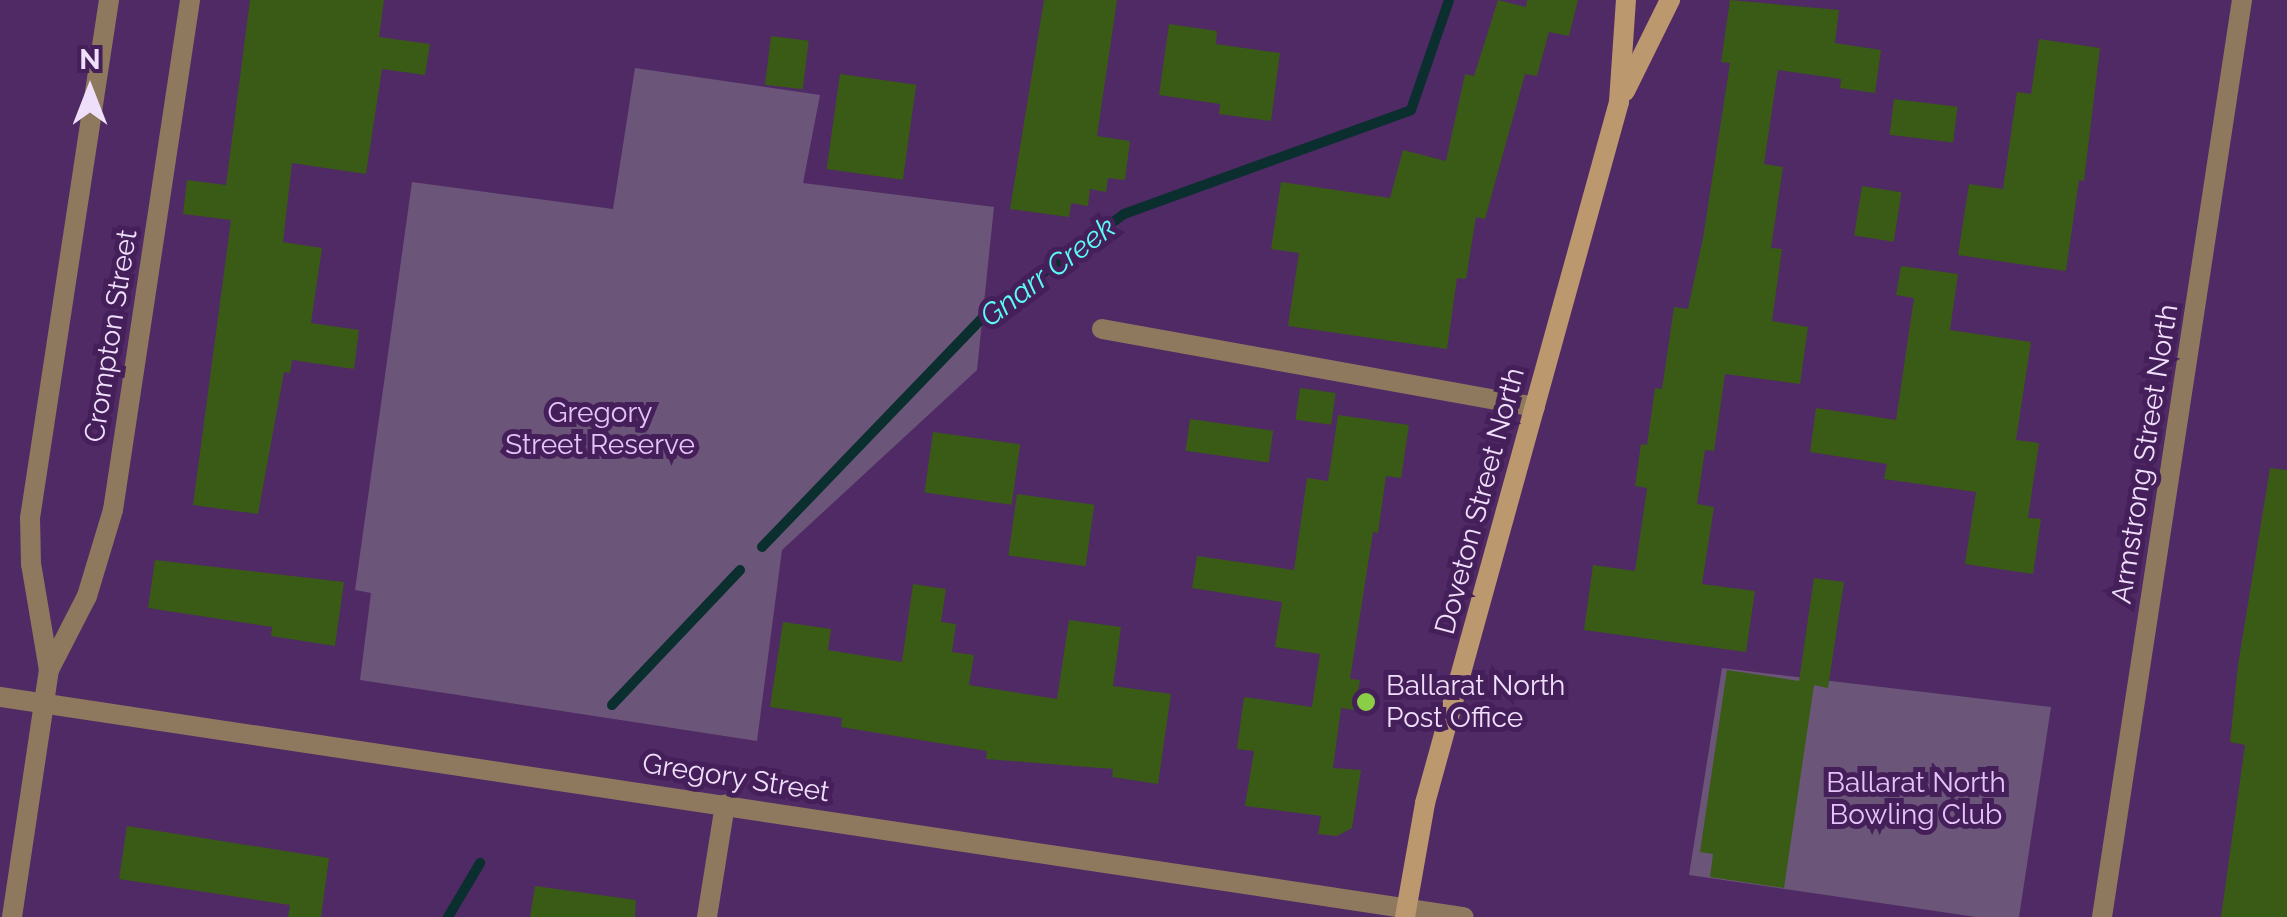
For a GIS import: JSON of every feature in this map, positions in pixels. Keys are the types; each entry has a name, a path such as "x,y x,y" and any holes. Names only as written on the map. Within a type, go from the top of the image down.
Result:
{"main road":[{"name":"Doveton Street North","path":"1619,102 1626,0"},
{"name":"Doveton Street North","path":"1405,913 1425,803 1619,102 1670,0"}],"street":[{"name":"Crompton Street","path":"49,670 31,564 30,518 110,0"},
{"name":"Crompton Street","path":"12,917 49,670 88,596 112,510 190,0"},
{"name":"Armstrong Street North","path":"2102,917 2242,0"},
{"path":"1102,328 1535,406"},
{"name":"Gregory Street","path":"0,697 725,804 1405,913 1464,917"},
{"path":"707,917 725,804"}],"green space":[{"name":"Gregory Street Reserve","path":"635,68 820,95 803,183 994,207 977,370 782,550 757,741 360,680 371,593 355,590 412,182 613,209"},
{"name":"Ballarat North Bowling Club","path":"1722,668 2051,707 2019,917 1976,917 1689,875"}],"building":[{"path":"250,0 384,0 379,37 430,44 425,75 382,69 366,174 292,163 283,242 322,248 311,323 359,330 354,369 292,360 290,373 284,372 258,514 193,505 231,220 183,214 187,180 226,185"},
{"path":"1044,0 1117,0 1097,136 1130,141 1125,180 1108,178 1106,192 1090,189 1088,206 1071,203 1069,217 1010,209"},
{"path":"1498,0 1526,7 1527,0 1578,0 1569,36 1549,32 1537,76 1525,74 1485,219 1476,217 1466,279 1457,278 1447,349 1288,326 1299,253 1271,249 1281,182 1390,198 1403,150 1446,161 1465,74 1474,76"},
{"path":"1730,0 1839,10 1835,43 1881,50 1875,93 1840,88 1841,79 1778,70 1764,164 1783,167 1771,248 1782,249 1772,321 1808,327 1800,384 1725,374 1714,451 1705,450 1697,504 1714,507 1702,584 1755,591 1746,652 1584,630 1593,565 1635,571 1647,488 1635,486 1641,444 1647,445 1655,388 1662,389 1674,307 1688,309 1703,238 1730,63 1721,62"},
{"path":"1169,24 1217,31 1216,44 1280,53 1271,121 1219,114 1220,104 1159,95"},
{"path":"771,36 809,41 803,89 765,85"},
{"path":"2039,39 2100,48 2084,181 2079,180 2066,271 1958,255 1969,184 2003,189 2017,92 2031,94"},
{"path":"840,74 916,85 903,180 827,169"},
{"path":"1894,99 1958,107 1953,143 1890,135"},
{"path":"1862,186 1902,192 1894,242 1854,235"},
{"path":"1901,266 1958,274 1950,330 2031,342 2016,440 2039,443 2028,518 2041,519 2033,574 1965,564 1976,492 1884,479 1887,464 1810,452 1816,408 1896,420 1914,298 1896,295"},
{"path":"1300,388 1336,393 1331,425 1296,420"},
{"path":"1338,415 1409,425 1401,478 1386,476 1378,533 1373,532 1350,679 1360,680 1355,710 1341,708 1333,768 1361,770 1352,828 1337,836 1318,834 1321,816 1245,806 1254,751 1237,749 1244,697 1312,707 1320,654 1275,647 1282,602 1192,588 1197,556 1294,570 1307,478 1328,481"},
{"path":"1190,419 1273,431 1269,462 1186,451"},
{"path":"933,432 1020,444 1012,505 925,492"},
{"path":"2270,468 2287,470 2287,917 2221,917 2245,745 2230,742 2238,665"},
{"path":"1017,494 1094,505 1086,566 1008,555"},
{"path":"155,560 344,582 335,646 271,636 272,627 148,608"},
{"name":"Ballarat North Bowling Club","path":"1814,578 1844,582 1828,688 1814,685 1784,888 1710,877 1713,854 1700,852 1727,670 1799,681"},
{"path":"913,584 946,589 941,622 956,624 952,652 974,655 969,685 1057,699 1069,620 1121,627 1113,686 1171,694 1158,784 1112,777 1113,769 986,759 987,751 841,727 842,718 770,707 783,622 831,629 828,650 902,662"},
{"path":"127,826 329,858 321,917 288,917 290,905 119,879"},
{"path":"535,886 636,900 635,917 530,917"}],"waterway":[{"name":"Gnarr Creek","path":"762,547 986,314 1124,214 1411,110 1449,0"},
{"path":"612,705 740,570"},
{"path":"448,917 480,863"}],"place":[{"name":"Ballarat North Post Office","path":"1366,702"}]}
